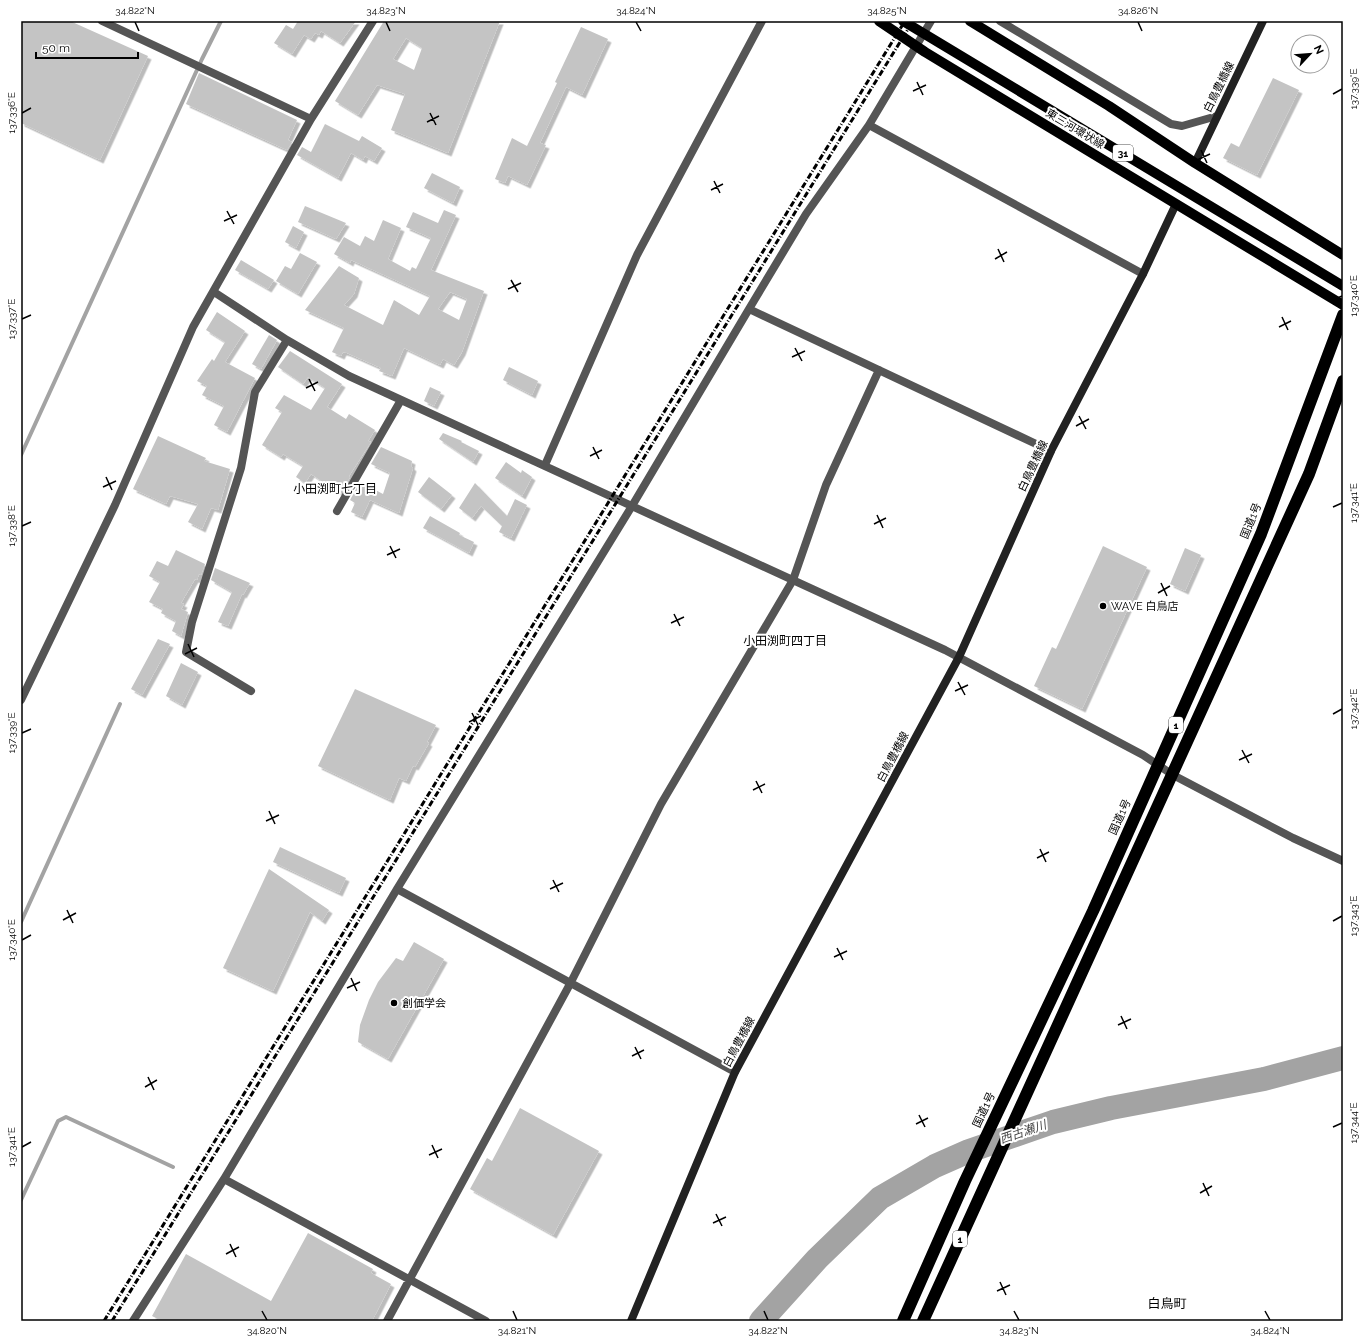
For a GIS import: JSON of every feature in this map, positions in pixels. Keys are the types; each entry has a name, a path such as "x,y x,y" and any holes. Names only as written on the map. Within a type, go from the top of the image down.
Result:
{"highway":[{"name":"国道1号","path":"902,1321 965,1181 1093,911 1261,534 1343,315"},
{"name":"1","path":"922,1321 1018,1114 1309,474 1343,381"}],"main road":[{"name":"東三河環状線","path":"879,21 925,52 1343,305"},
{"name":"東三河環状線","path":"903,21 1343,286"},
{"path":"970,21 1109,106 1195,163 1343,255"},
{"name":"白鳥豊橋線","path":"1195,163 1263,21"},
{"name":"白鳥豊橋線","path":"631,1321 735,1072 959,657 1051,451 1142,274 1176,204"}],"street":[{"path":"102,21 311,119"},
{"path":"21,700 115,505 193,327 311,119 373,21"},
{"path":"545,465 637,255 762,21"},
{"path":"133,1321 224,1179 397,889 632,506 806,214 869,125 931,21"},
{"path":"1000,21 1171,124 1182,126 1217,116"},
{"path":"869,125 1142,274"},
{"path":"214,292 287,340 349,376 959,657 1136,751 1172,775 1293,838 1343,861"},
{"path":"749,309 1051,451"},
{"path":"251,690 186,652 192,622 241,468 255,392 287,340"},
{"path":"387,1321 570,984 661,804 793,580 826,485 879,370"},
{"path":"337,511 401,400"},
{"path":"397,889 735,1072"},
{"path":"224,1179 486,1321"}],"building":[{"path":"21,21 70,21 148,56 100,160 21,123"},
{"path":"298,21 356,21 340,43 321,31 319,35 315,33 311,39 304,35 292,54 274,43 286,25 293,29"},
{"path":"384,21 500,21 448,153 391,130 405,94 377,85 358,115 335,101","holes":["406,38 422,48 414,70 393,59"]},
{"path":"581,27 608,39 582,95 566,87 540,143 546,145 527,185 508,176 505,183 495,179 512,138 527,146 557,83 555,82"},
{"path":"199,73 297,120 288,140 292,142 287,150 186,104"},
{"path":"1273,78 1299,90 1257,175 1223,158 1231,143 1239,147"},
{"path":"325,124 359,141 362,136 382,148 374,161 365,156 363,160 351,153 338,178 297,155 302,147 311,152"},
{"path":"432,173 460,187 453,203 424,188"},
{"path":"305,206 346,223 336,239 298,222"},
{"path":"444,210 456,215 431,270 484,291 462,352 454,365 443,359 440,365 404,348 392,376 379,371 381,368 347,353 343,352 341,356 332,352 344,328 305,310 339,266 359,278 354,294 344,305 383,325 394,300 419,315 430,296 351,260 350,263 334,254 344,237 360,246 365,236 374,241 383,220 401,228 388,259 410,271 412,267 416,269 431,238 406,227 413,212 438,223","holes":["450,292 467,299 459,320 438,309"]},
{"path":"293,226 304,232 296,248 285,242"},
{"path":"300,253 317,262 298,294 276,281 285,266 291,269"},
{"path":"241,260 274,280 268,289 235,270"},
{"path":"217,312 245,331 225,362 255,378 227,432 214,425 224,406 202,395 207,386 197,381 212,359 214,361 225,342 206,330"},
{"path":"269,335 277,340 261,369 252,364"},
{"path":"290,351 342,384 327,407 346,419 349,414 375,430 368,441 371,442 349,476 350,477 341,494 311,474 305,483 296,477 303,466 283,454 281,457 262,445 282,412 275,408 284,395 311,410 325,388 308,377 303,384 278,367"},
{"path":"509,367 538,381 532,395 503,380"},
{"path":"430,387 441,392 434,406 424,401"},
{"path":"443,433 462,441 461,442 479,451 473,462 439,439"},
{"path":"158,436 206,458 204,461 230,469 218,510 211,508 202,529 188,522 198,504 170,496 166,504 133,489"},
{"path":"381,447 412,461 411,466 413,468 399,513 370,500 362,517 351,512 355,503 350,500 360,482 383,494 390,473 371,464"},
{"path":"506,462 521,473 522,470 532,477 522,496 495,478"},
{"path":"429,477 452,495 441,509 418,492"},
{"path":"475,483 507,516 515,499 527,505 511,538 499,532 502,526 481,506 472,518 459,508"},
{"path":"430,516 460,533 459,535 474,542 469,553 423,528"},
{"name":"WAVE 白鳥店","path":"1103,546 1147,567 1082,709 1034,686 1052,647 1056,649"},
{"path":"1185,548 1201,555 1185,591 1170,584"},
{"path":"176,550 205,564 201,575 199,574 197,580 195,579 181,603 184,604 181,609 188,612 181,636 172,631 176,621 161,613 163,609 149,602 160,582 149,576 157,561 168,566"},
{"path":"215,568 250,583 243,595 242,594 228,626 218,622 232,592 211,580"},
{"path":"158,639 170,644 142,695 131,689"},
{"path":"181,663 198,672 182,705 166,696"},
{"path":"355,689 436,725 427,742 429,743 415,767 413,766 406,781 399,778 390,800 318,766"},
{"path":"280,847 346,878 339,893 273,862"},
{"path":"269,869 329,910 322,921 310,912 273,991 223,968"},
{"name":"創価学会","path":"414,942 444,959 388,1059 358,1042 360,1025 369,1000 378,982 396,958 403,961"},
{"path":"520,1108 599,1151 553,1235 470,1189 487,1158 492,1161"},
{"path":"308,1233 373,1269 371,1273 391,1284 372,1321 162,1321 152,1316 186,1254 271,1301"}],"waterway":[{"path":"21,455 202,59 221,21"},
{"path":"21,922 120,704"},
{"name":"西古瀬川","path":"761,1321 817,1259 880,1198 935,1166 969,1151 1053,1122 1111,1108 1264,1079 1343,1058"},
{"path":"21,1200 58,1121 66,1117 173,1167"}],"railway":[{"path":"104,1321 905,21"},
{"path":"112,1321 913,21"}],"place":[{"name":"WAVE 白鳥店","path":"1103,606"},
{"name":"創価学会","path":"394,1003"}],"district":[{"name":"小田渕町七丁目","path":"335,489"},
{"name":"小田渕町四丁目","path":"785,641"},
{"name":"白鳥町","path":"1167,1303"}]}
